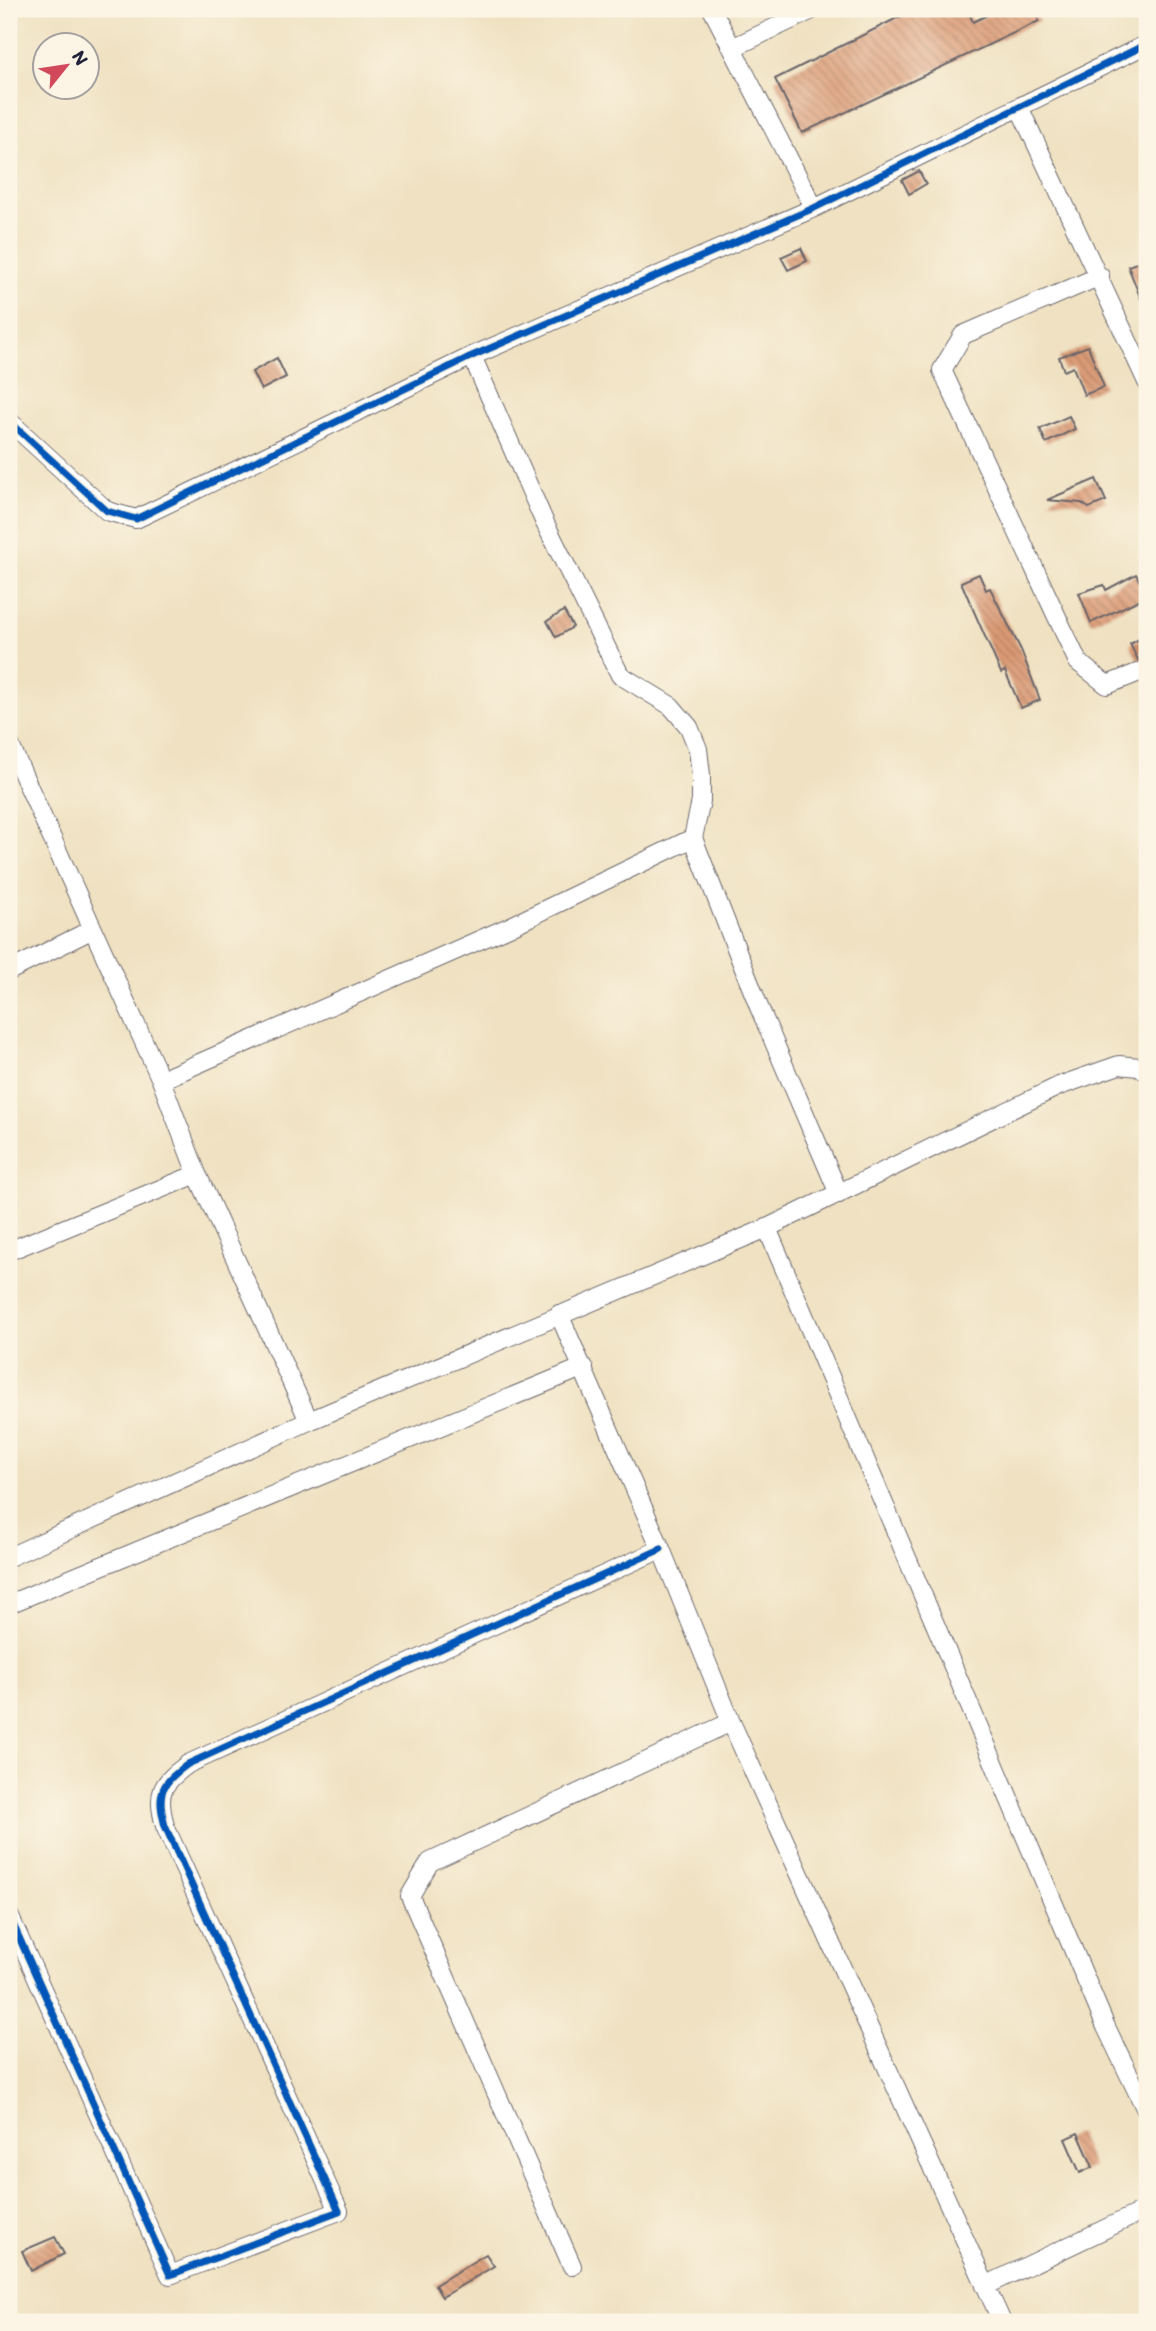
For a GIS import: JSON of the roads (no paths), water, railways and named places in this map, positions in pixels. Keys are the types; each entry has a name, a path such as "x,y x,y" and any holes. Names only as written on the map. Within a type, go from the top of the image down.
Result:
{"street":[{"path":"712,9 814,208"},
{"path":"732,48 814,9"},
{"path":"9,421 107,511 136,519 472,356 814,208 1020,109 1147,44"},
{"path":"1020,109 1147,382"},
{"path":"1100,276 963,335 942,370 1078,662 1107,685 1147,669"},
{"path":"472,356 544,521 620,675 671,706 689,727 698,749 701,775 701,801 693,838 759,1007 839,1194"},
{"path":"9,743 90,930 161,1080 197,1174 309,1421"},
{"path":"161,1080 509,927 693,838"},
{"path":"9,971 90,930"},
{"path":"9,1557 309,1421 767,1228 1059,1086 1119,1065 1147,1072"},
{"path":"9,1251 197,1174"},
{"path":"767,1228 1106,2027 1147,2112"},
{"path":"559,1314 661,1549 731,1722 1002,2322"},
{"path":"9,1604 584,1367"},
{"path":"9,1915 170,2275 340,2211 165,1826 160,1792 168,1779 188,1764 661,1549"},
{"path":"572,2266 410,1896 430,1862 731,1722"},
{"path":"985,2286 1147,2209"}]}
